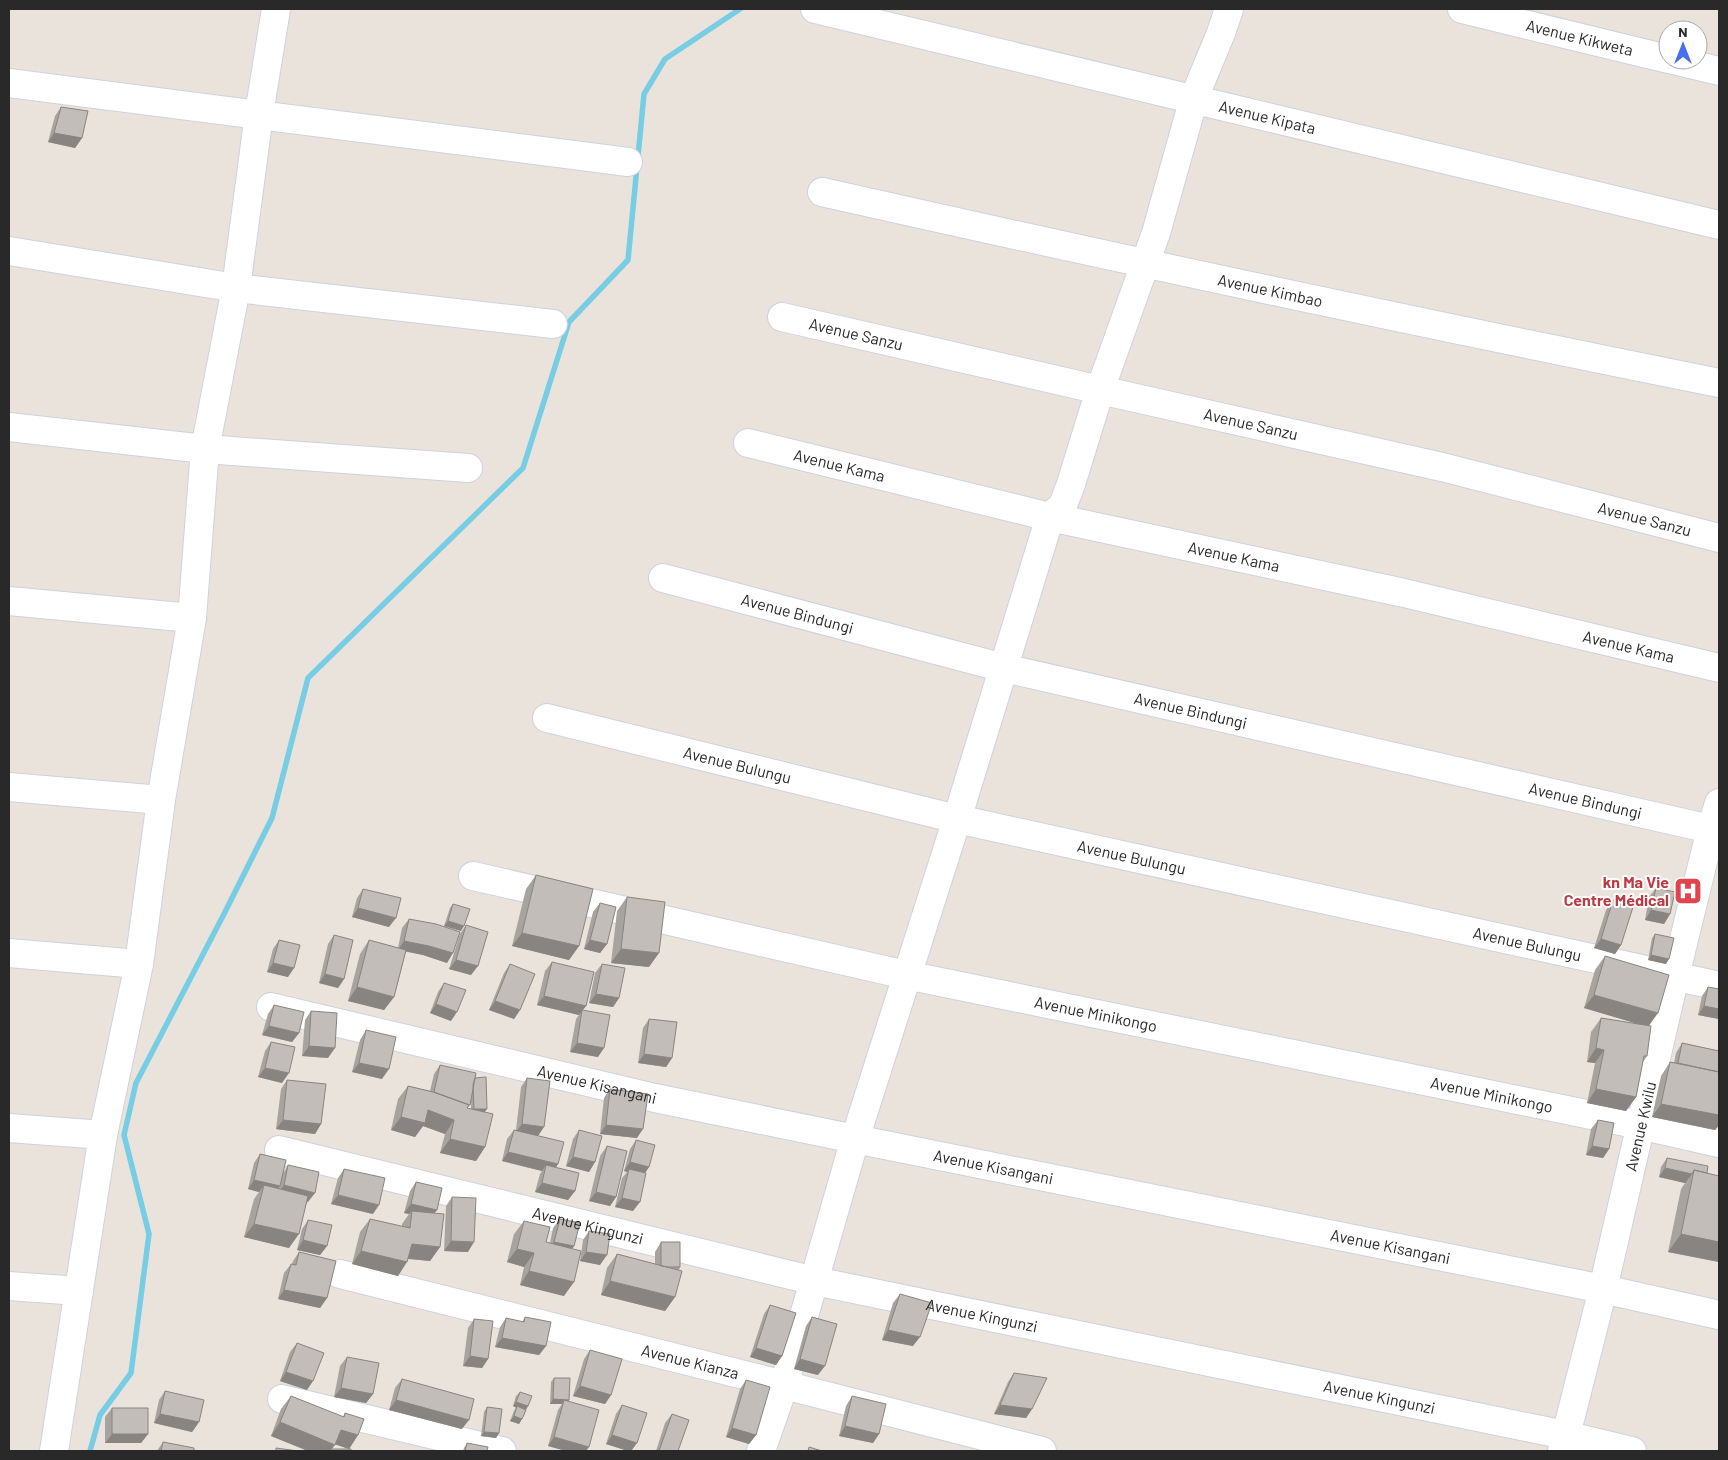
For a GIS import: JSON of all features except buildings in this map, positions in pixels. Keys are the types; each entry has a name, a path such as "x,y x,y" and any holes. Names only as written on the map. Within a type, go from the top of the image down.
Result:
{"street":[{"path":"54,1451 103,1135 139,964 161,800 192,618 205,449 236,288 259,114 276,9"},
{"name":"Avenue Kipata","path":"815,9 1194,98 1719,225"},
{"path":"761,1451 784,1384 855,1140 906,975 958,819 1050,517 1063,504 1071,484 1100,390 1156,233 1194,98 1229,9"},
{"name":"Avenue Kikweta","path":"1462,9 1658,57"},
{"path":"9,83 628,162"},
{"name":"Avenue Kimbao","path":"822,192 1144,264 1473,334 1719,383"},
{"path":"9,251 236,288 554,324"},
{"name":"Avenue Sanzu","path":"782,317 1442,466 1719,538"},
{"path":"9,427 205,449 468,468"},
{"name":"Avenue Kama","path":"748,443 1050,517 1404,593 1719,668"},
{"name":"Avenue Bindungi","path":"664,578 1004,668 1715,830"},
{"path":"9,601 192,618"},
{"name":"Avenue Bulungu","path":"547,718 958,819 1719,986"},
{"path":"9,787 161,800"},
{"name":"Avenue Kwilu","path":"1563,1443 1602,1289 1675,976 1715,830 1719,802"},
{"name":"Avenue Minikongo","path":"473,876 906,975 1719,1142"},
{"path":"9,953 139,964"},
{"name":"Avenue Kisangani","path":"271,1008 655,1098 1719,1314"},
{"path":"9,1128 103,1135"},
{"name":"Avenue Kingunzi","path":"279,1150 814,1281 1563,1443 1632,1451"},
{"name":"Avenue Kianza","path":"340,1274 784,1384 1042,1451"},
{"path":"9,1286 79,1291"},
{"path":"282,1399 502,1451"}],"waterway":[{"path":"90,1451 100,1415 131,1373 149,1234 124,1135 136,1083 272,818 308,678 523,468 569,322 628,260 644,94 665,59 740,9"}],"place":[{"name":"kn Ma Vie Centre Médical","path":"1688,891"}]}
